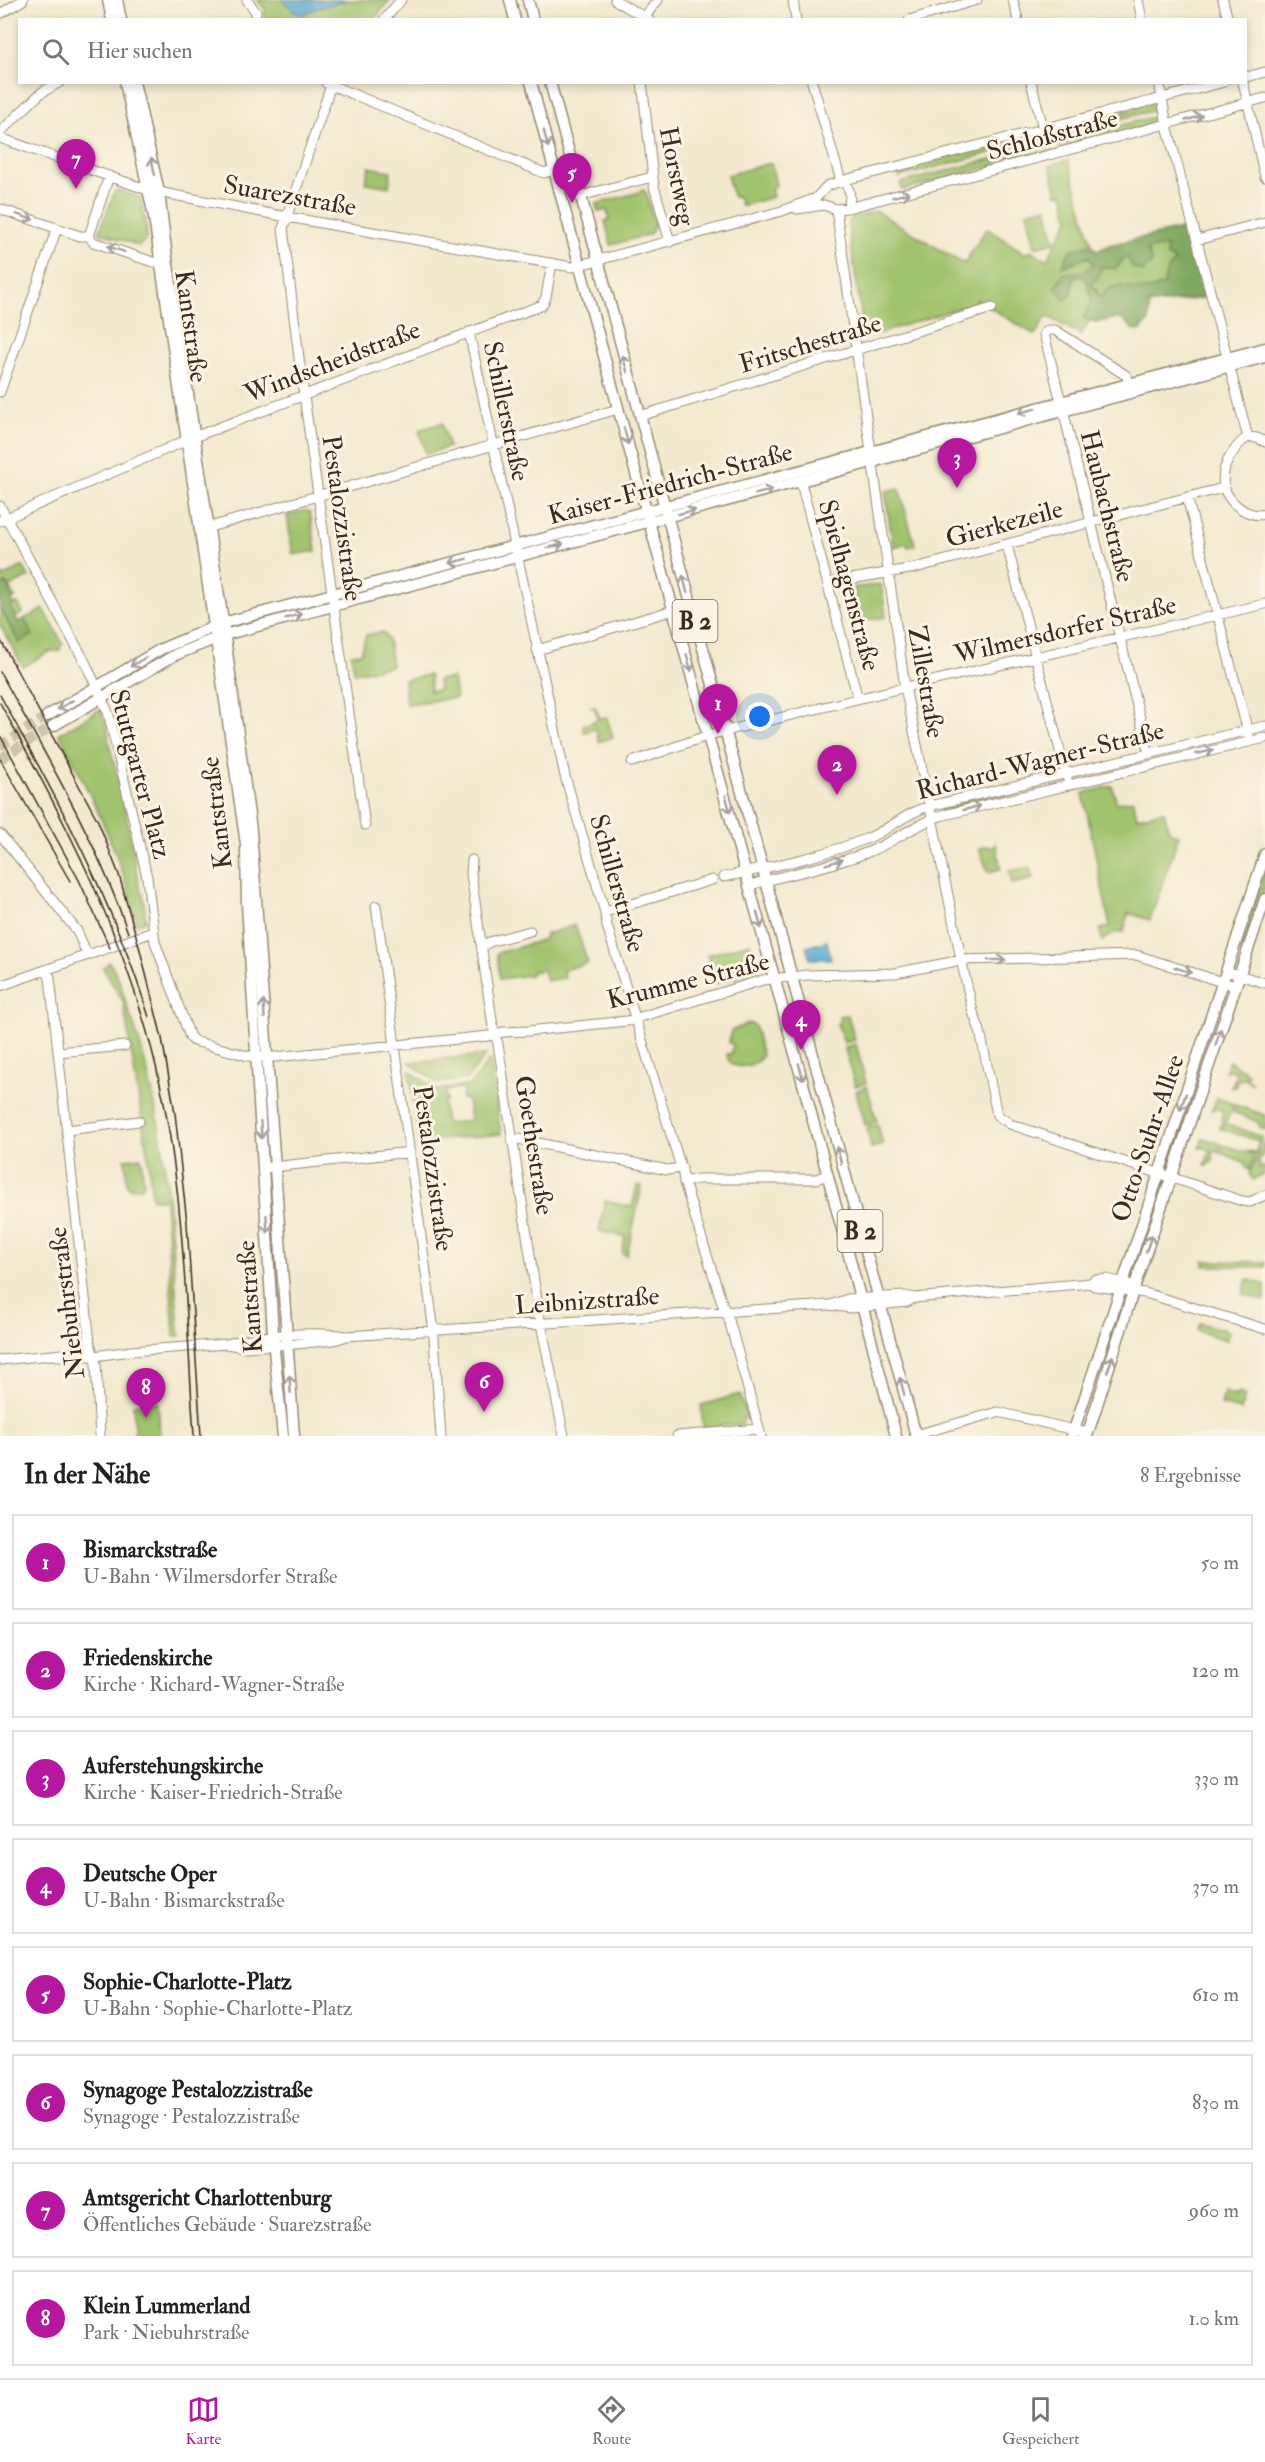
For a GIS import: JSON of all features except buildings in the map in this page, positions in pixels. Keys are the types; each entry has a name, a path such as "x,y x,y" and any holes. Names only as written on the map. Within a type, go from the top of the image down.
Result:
{"main road":[{"path":"108,0 112,18"},
{"path":"117,0 121,18"},
{"path":"510,0 514,18"},
{"path":"528,0 532,18"},
{"path":"126,84 153,191"},
{"path":"134,84 153,191"},
{"name":"B 2","path":"532,84 618,409 750,885 896,1436"},
{"name":"B 2","path":"551,84 916,1435"},
{"name":"Kantstraße","path":"153,191 160,262 190,439"},
{"name":"Kantstraße","path":"153,191 218,624 246,844 262,1056 275,1167 294,1436"},
{"name":"Kaiser-Friedrich-Straße","path":"334,599 219,637 175,656 101,697 50,721 96,686 161,649 218,624 334,599 516,552 1229,363 1265,348"},
{"name":"Kaiser-Friedrich-Straße","path":"1061,407 1129,385 1265,357"},
{"name":"Kaiser-Friedrich-Straße","path":"666,512 801,483 872,458"},
{"name":"Otto-Suhr-Allee","path":"1073,1433 1265,854"},
{"name":"Otto-Suhr-Allee","path":"1087,1435 1265,899"},
{"name":"Kantstraße","path":"262,1056 263,1168 274,1341 283,1436"}],"street":[{"path":"0,14 23,0"},
{"path":"247,0 256,12 255,18"},
{"path":"386,18 401,0"},
{"path":"615,0 643,18"},
{"path":"646,18 658,0"},
{"path":"793,0 796,18"},
{"path":"916,18 977,0"},
{"path":"1013,0 1018,18"},
{"path":"1138,0 1142,18"},
{"path":"1223,0 1228,18"},
{"path":"1247,76 1265,72"},
{"path":"0,132 41,93 57,84"},
{"name":"Pestalozzistraße","path":"329,84 283,228 364,825"},
{"path":"331,84 544,173 554,170"},
{"name":"Horstweg","path":"642,84 652,177 669,237"},
{"path":"814,84 841,181 845,183 850,194 848,208"},
{"path":"1032,84 1042,124"},
{"path":"1159,84 1167,125 1248,438"},
{"name":"Schloßstraße","path":"782,211 816,198 827,186 841,181 1042,124 1216,84"},
{"path":"1243,84 1265,177"},
{"name":"Schloßstraße","path":"579,266 669,237 782,211 824,206 836,209 848,208 1265,98"},
{"name":"Suarezstraße","path":"0,138 153,191 287,217 572,267 579,266"},
{"path":"87,237 109,176"},
{"path":"580,196 652,177"},
{"path":"821,195 824,206"},
{"path":"0,209 87,237 93,242 153,262 160,262"},
{"name":"Zillestraße","path":"836,209 905,687 996,1112 1000,1119 1010,1124 1242,1201 1250,1202 1265,1195"},
{"path":"1197,240 1265,222"},
{"path":"0,392 57,228"},
{"name":"Windscheidstraße","path":"3,519 190,439 542,305 546,297 552,263"},
{"name":"Fritschestraße","path":"640,416 992,308"},
{"name":"Haubachstraße","path":"1129,385 1127,376 1055,330 1048,330 1044,338 1149,754"},
{"name":"Schillerstraße","path":"469,332 565,776 605,912 606,924 682,1168 684,1182 729,1320 760,1433"},
{"path":"203,529 618,409"},
{"path":"1265,442 1248,438 1240,443 1228,459 1224,469 1223,488 1232,502 1239,507 1254,514 1265,514"},
{"name":"Spielhagenstraße","path":"801,483 858,699"},
{"name":"Gierkezeile","path":"828,583 888,574 1223,488"},
{"path":"1187,497 1250,741"},
{"name":"Stuttgarter Platz","path":"0,506 3,519 96,686 110,721 147,877 153,932"},
{"path":"1007,545 1068,784"},
{"name":"Wilmersdorfer Straße","path":"632,762 725,731 1265,604"},
{"path":"537,650 674,610"},
{"name":"Richard-Wagner-Straße","path":"764,875 862,840 911,813 930,806 1265,726"},
{"name":"Richard-Wagner-Straße","path":"764,875 863,855 932,819 1068,784 1265,738"},
{"path":"0,834 76,930 87,954"},
{"name":"Goethestraße","path":"472,860 471,874 512,1141 542,1324 564,1436"},
{"path":"724,877 746,872 764,875"},
{"path":"750,885 764,875"},
{"path":"605,912 712,880"},
{"name":"Pestalozzistraße","path":"376,906 434,1331 441,1436"},
{"path":"482,947 489,942 530,931"},
{"path":"0,986 153,932"},
{"name":"Krumme Straße","path":"153,932 189,1037 198,1043 262,1056 396,1046 636,1019 761,980 792,976 895,973 962,960 1136,955 1237,981 1265,983"},
{"name":"Niebuhrstraße","path":"47,969 50,978 68,1130 100,1436"},
{"path":"58,1052 125,1046"},
{"path":"68,1130 139,1121"},
{"path":"512,1141 519,1139 667,1170 682,1168"},
{"path":"263,1168 410,1152"},
{"path":"684,1182 697,1179 816,1179 828,1175"},
{"name":"Leibnizstraße","path":"0,1360 227,1344 243,1339 274,1341 334,1334 346,1336 725,1313 830,1305 836,1301 907,1302 914,1298 1091,1283 1094,1280 1107,1279 1120,1286 1265,1329"},
{"path":"916,1435 998,1412 1087,1435"},
{"path":"677,1436 760,1433"}],"green space":[{"path":"257,0 390,0 375,18 264,18 265,9"},
{"path":"1154,103 1156,110 1112,121 1111,115"},
{"path":"1107,116 1109,122 1055,136 1054,129"},
{"path":"1157,116 1159,123 1116,135 1114,127"},
{"path":"1110,128 1112,136 1059,149 1057,142"},
{"path":"1050,130 1051,138 997,151 996,144"},
{"path":"1053,143 1054,148 1050,152 1001,165 999,157"},
{"path":"992,145 994,152 899,177 897,170"},
{"path":"995,158 997,165 902,190 900,183"},
{"path":"1068,160 1093,248 1098,252 1186,228 1203,298 1095,311 1081,335 1047,316 1035,335 976,299 975,303 874,335 864,335 848,224 852,218 876,211 964,264 987,228 1026,254 1030,250 1047,260 1069,219 1063,193 1057,194 1050,165"},
{"path":"771,163 776,185 771,189 773,197 741,206 739,198 733,197 727,175"},
{"path":"369,167 391,171 389,187 365,183"},
{"path":"642,189 646,192 655,224 650,234 611,245 605,221 609,219 607,210 598,212 596,204 640,192"},
{"path":"119,190 141,198 144,218 146,218 147,238 139,246 99,232 115,191"},
{"path":"1047,207 1055,242 1035,247 1027,212"},
{"path":"1186,228 1203,298 1149,304 1149,321 1140,331 1132,329 1120,319 1097,322 1083,318 1092,301 1086,279 1081,276 1074,278 1071,295 1065,300 1055,287 1063,274 1085,271 1093,265 1089,257 1061,267 1071,250 1091,244 1097,251 1109,245","holes":["1166,246 1167,256 1175,261 1166,272 1164,285 1145,290 1117,286 1112,287 1101,297 1092,284 1099,276 1101,267 1116,269 1124,258 1128,258 1132,267 1143,272 1152,263 1147,250"]},
{"path":"442,423 449,447 426,454 419,430"},
{"path":"899,488 915,545 908,547 907,543 893,547 885,491"},
{"path":"306,510 310,513 316,551 293,555 287,515"},
{"path":"23,566 29,577 9,587 15,598 12,600 14,604 18,603 23,613 16,617 18,622 44,609 63,644 60,646 60,651 51,651 23,667 0,625 0,573 3,577"},
{"path":"6,583 15,598 12,600 14,605 10,607 18,622 24,619 33,635 19,643 0,608 0,586"},
{"path":"881,584 886,617 859,621 853,588"},
{"path":"383,632 388,639 392,666 354,673 351,654 361,653 366,635"},
{"path":"430,676 430,691 439,690 438,680 453,678 456,698 406,704 404,680"},
{"path":"595,706 600,718 607,718 613,737 599,742 596,729 584,732 583,725 598,719 595,708 590,707"},
{"path":"101,709 109,734 140,890 143,894 146,921 136,924 123,875 105,827 59,734"},
{"path":"1026,786 1027,791 941,812 940,806"},
{"path":"1112,786 1117,803 1133,800 1137,817 1164,811 1169,831 1179,835 1150,920 1128,913 1124,932 1113,933 1102,941 1100,929 1110,927 1083,793"},
{"path":"996,844 1001,869 988,872 979,848 987,846 992,848"},
{"path":"1030,867 1033,879 1012,884 1009,871"},
{"path":"1265,868 1265,887 1243,952 1240,951"},
{"path":"575,925 588,963 563,970 565,978 546,981 543,970 531,972 531,975 500,979 497,953 543,940 546,934"},
{"path":"750,943 758,971 715,983 707,955"},
{"path":"109,962 121,986 152,1090 165,1168 181,1336 174,1336 165,1199 152,1199 148,1157 123,1001 103,968"},
{"path":"848,1015 855,1040 844,1043 837,1023 840,1021 839,1016"},
{"path":"749,1023 755,1026 762,1056 748,1066 736,1066 728,1060 727,1054 731,1054 733,1044 729,1043 731,1031"},
{"path":"856,1044 866,1083 855,1086 845,1047"},
{"path":"486,1055 467,1079 438,1083 409,1062"},
{"path":"490,1059 501,1134 419,1142 409,1070 437,1090 470,1085","holes":["457,1088 463,1090 462,1099 467,1099 470,1120 446,1124 443,1102 447,1101 445,1092"]},
{"path":"1229,1061 1249,1074 1245,1077 1253,1084 1245,1079 1236,1080 1237,1086 1231,1088 1237,1073 1228,1069 1225,1072"},
{"path":"867,1086 877,1122 865,1125 856,1091"},
{"path":"1216,1098 1234,1104 1226,1122 1220,1128 1223,1111 1215,1108 1212,1111"},
{"path":"1236,1105 1265,1115 1265,1130 1260,1128 1258,1122 1233,1112"},
{"path":"1227,1124 1262,1137 1256,1154 1248,1151 1256,1152 1259,1141 1221,1129"},
{"path":"878,1125 883,1145 871,1148 867,1128"},
{"path":"1203,1138 1222,1144 1219,1152 1218,1150 1212,1152 1214,1160 1207,1166 1205,1166 1210,1150 1201,1147 1199,1149"},
{"path":"1265,1140 1265,1152 1259,1160 1260,1168 1265,1167 1265,1173 1253,1180 1249,1174"},
{"path":"1224,1145 1255,1155 1249,1170 1244,1162 1221,1153"},
{"path":"141,1157 144,1184 141,1187 130,1188 127,1185 125,1159"},
{"path":"637,1185 642,1186 627,1255 622,1254 625,1237 599,1231 605,1201 632,1207"},
{"path":"1204,1261 1265,1262 1265,1267 1204,1266"},
{"path":"1247,1279 1265,1285 1265,1301 1243,1294"},
{"path":"1200,1323 1229,1331 1227,1340 1197,1331"},
{"path":"1224,1392 1236,1396 1237,1393 1245,1395 1241,1410 1221,1405"},
{"path":"740,1394 747,1418 743,1418 743,1424 703,1427 701,1405"},
{"path":"158,1402 160,1436 135,1436 133,1404"}],"water":[{"path":"282,0 347,0 309,11 303,15"},
{"path":"827,941 831,959 810,959 806,947"}],"tunnel":[{"path":"0,746 47,716"},
{"path":"0,759 53,726"}],"tram line":[{"path":"0,639 98,821 119,875 140,950 162,1038 175,1113 187,1223 201,1436"},
{"path":"0,672 86,832 102,865 128,933"},
{"path":"0,695 83,852 119,933 149,1017"}],"railway":[{"path":"0,703 50,796 95,890 133,986 148,1036 169,1131 180,1217 194,1436"},
{"path":"0,735 79,880 110,948"},
{"path":"0,759 70,881"}],"place":[{"name":"Amtsgericht Charlottenburg","path":"76,189"},
{"name":"Sophie-Charlotte-Platz","path":"572,203"},
{"name":"Auferstehungskirche","path":"957,488"},
{"name":"Bismarckstraße","path":"718,734"},
{"name":"Friedenskirche","path":"837,795"},
{"name":"Deutsche Oper","path":"801,1050"},
{"name":"Synagoge Pestalozzistraße","path":"484,1412"},
{"name":"Klein Lummerland","path":"146,1418"}]}
